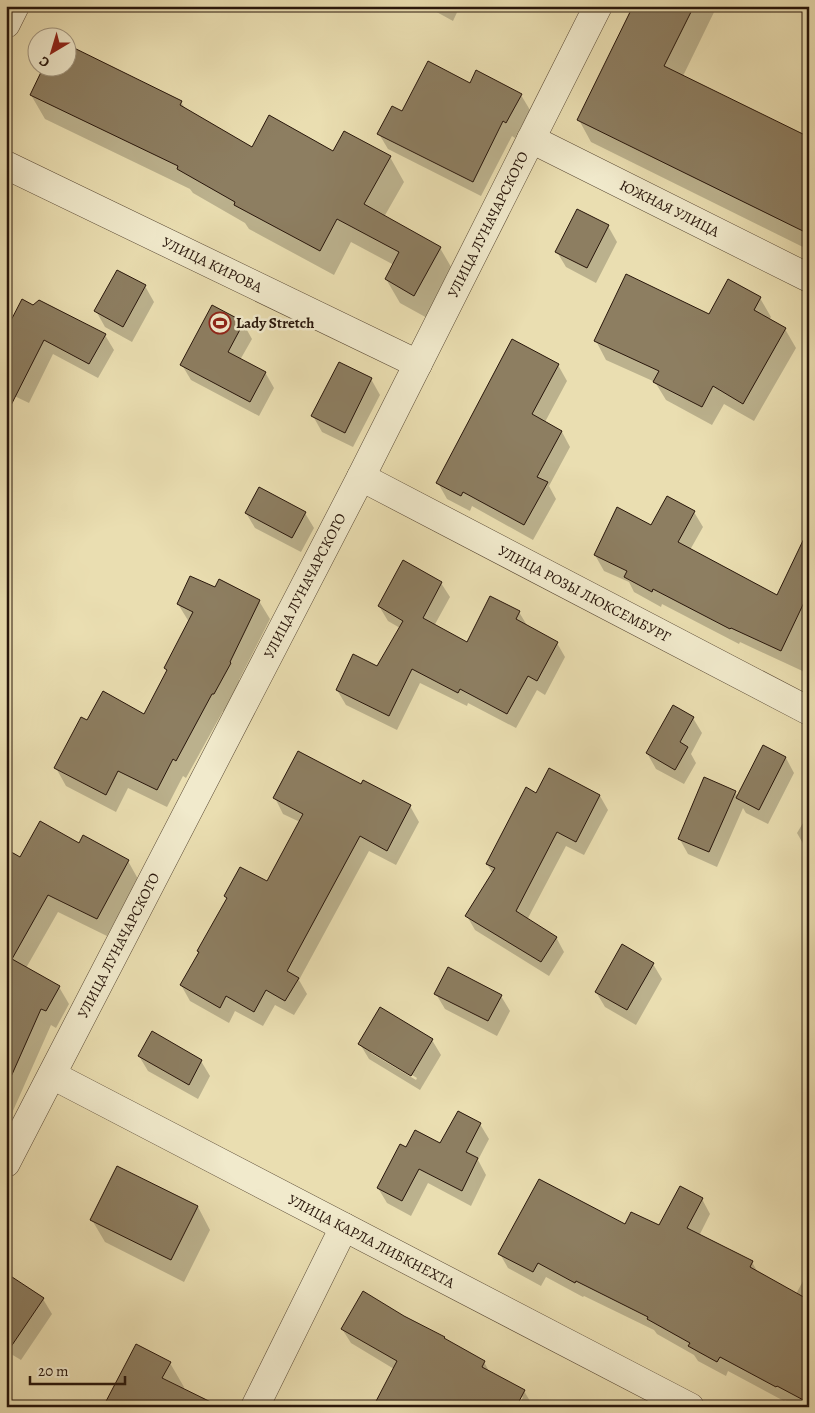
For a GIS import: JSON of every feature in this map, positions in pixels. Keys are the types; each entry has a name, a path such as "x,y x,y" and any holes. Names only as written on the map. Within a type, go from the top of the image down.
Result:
{"street":[{"path":"6,24 15,6"},
{"name":"УЛИЦА ЛУНАЧАРСКОГО","path":"6,1163 361,477 598,6"},
{"name":"ЮЖНАЯ УЛИЦА","path":"531,139 809,278"},
{"name":"УЛИЦА КИРОВА","path":"6,164 418,364"},
{"name":"УЛИЦА РОЗЫ ЛЮКСЕМБУРГ","path":"361,477 809,711"},
{"name":"УЛИЦА КАРЛА ЛИБКНЕХТА","path":"52,1075 690,1407"},
{"path":"256,1407 344,1227"}],"building":[{"path":"633,6 694,6 664,66 809,137 809,234 577,120"},
{"path":"78,50 182,101 180,105 252,147 269,115 333,151 344,131 391,156 364,204 441,247 414,296 385,279 399,252 337,219 320,251 234,205 235,202 177,169 178,166 30,95 38,78 78,78"},
{"path":"428,61 470,83 476,70 522,94 506,123 503,121 473,182 377,134 392,106 402,111"},
{"path":"577,209 609,225 587,268 555,252"},
{"path":"117,270 146,285 123,327 94,311"},
{"path":"626,274 709,314 728,279 761,297 754,310 786,328 743,404 713,386 702,407 653,382 659,371 594,341"},
{"path":"22,299 33,305 39,300 106,334 89,364 44,340 6,415 6,330"},
{"path":"212,305 244,322 228,352 266,372 250,402 180,365"},
{"path":"512,339 559,364 532,414 562,431 537,477 548,482 524,525 463,492 461,496 436,483"},
{"path":"339,362 372,378 345,433 311,416"},
{"path":"259,487 306,512 292,538 245,513"},
{"path":"667,496 695,511 678,542 777,595 809,528 809,592 781,651 730,629 653,589 652,592 624,577 627,571 594,555 617,507 651,525"},
{"path":"403,560 442,582 423,618 467,642 490,596 520,611 516,619 558,642 537,681 528,676 507,714 460,689 458,693 412,669 389,716 336,690 353,654 377,666 403,621 378,606"},
{"path":"190,576 215,587 219,579 260,600 231,663 176,761 173,759 157,790 118,771 106,795 54,768 81,717 87,720 103,691 144,714 167,670 164,668 193,612 177,604"},
{"path":"673,705 694,717 680,742 688,747 675,770 646,753"},
{"path":"763,745 786,757 759,810 736,798"},
{"path":"298,751 361,784 363,780 411,805 387,851 360,836 287,971 299,978 285,1001 266,990 254,1012 226,996 220,1008 180,985 227,898 224,896 240,867 267,881 303,814 273,798"},
{"path":"549,768 600,795 576,842 557,832 516,911 557,937 541,962 465,916 495,868 486,864 526,787 536,793"},
{"path":"704,777 736,791 709,852 678,839"},
{"path":"40,821 79,843 83,835 129,860 97,919 48,895 12,959 60,986 46,1011 41,1009 6,1088 6,849 20,857"},
{"path":"622,944 654,963 627,1010 595,992"},
{"path":"448,967 502,995 488,1021 434,994"},
{"path":"380,1007 433,1039 411,1076 358,1044"},
{"path":"152,1031 202,1060 189,1085 138,1056"},
{"path":"458,1111 481,1123 466,1152 478,1158 462,1191 419,1169 402,1201 377,1188 400,1144 406,1147 415,1130 440,1143"},
{"path":"117,1166 198,1206 171,1260 90,1220"},
{"path":"539,1179 625,1224 631,1212 659,1225 680,1186 703,1198 687,1228 753,1261 750,1267 809,1300 809,1403 720,1357 717,1362 688,1346 690,1343 647,1319 648,1317 576,1281 575,1283 538,1263 533,1272 498,1254"},
{"path":"6,1273 44,1298 6,1354"},
{"path":"363,1291 485,1361 482,1367 525,1390 516,1407 373,1407 397,1361 341,1329"},
{"path":"136,1344 171,1362 162,1378 221,1407 103,1407"}],"place":[{"name":"Lady Stretch","path":"220,323"}]}
